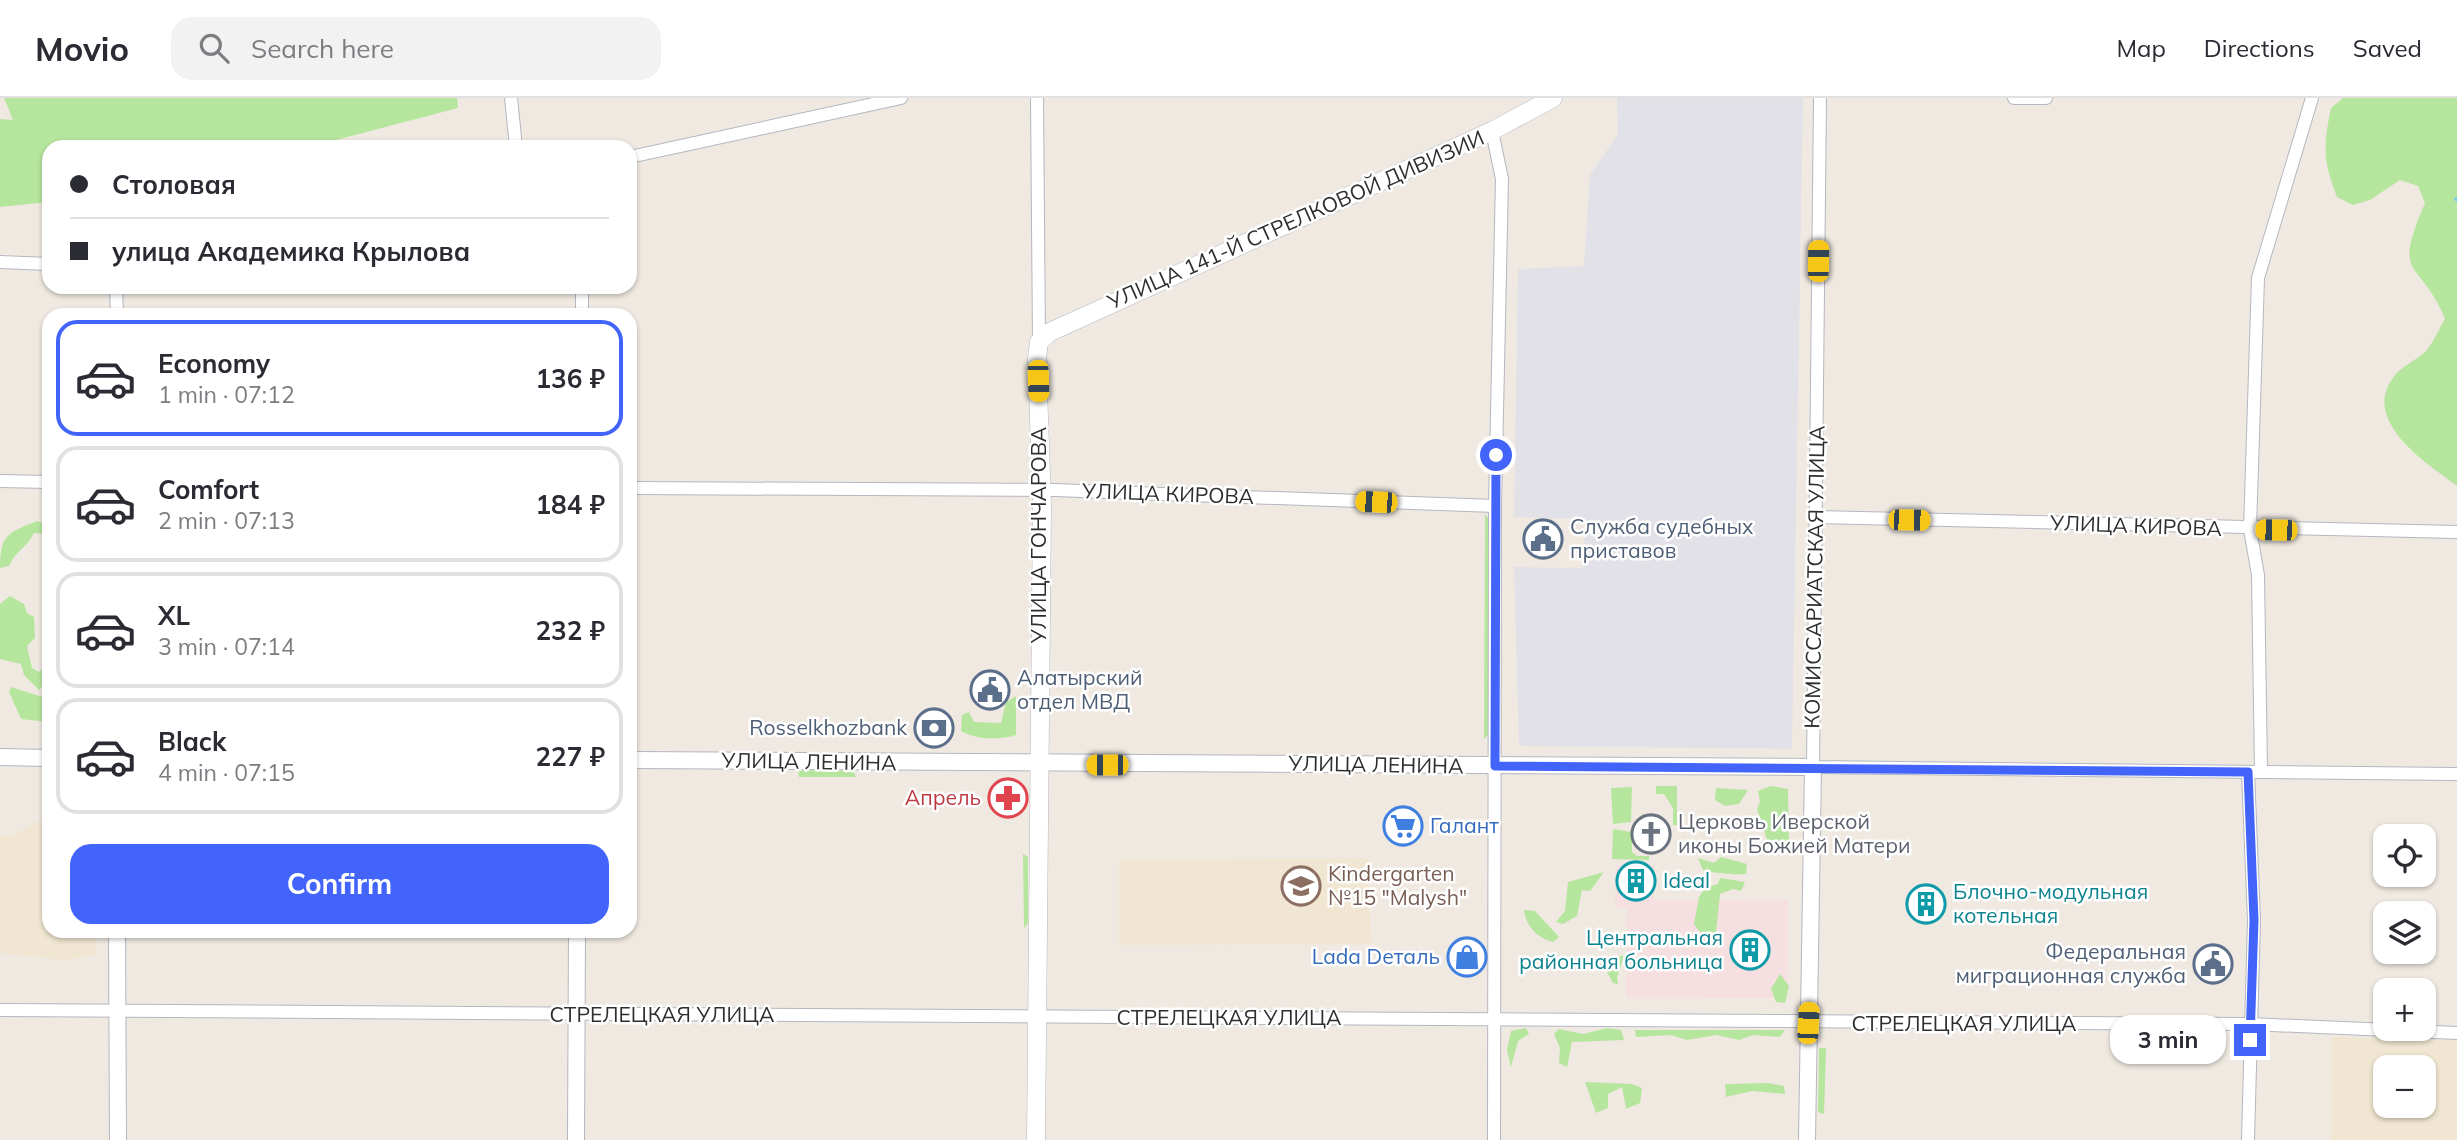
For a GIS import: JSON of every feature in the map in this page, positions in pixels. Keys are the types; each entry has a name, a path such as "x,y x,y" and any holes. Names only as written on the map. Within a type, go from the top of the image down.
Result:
{"main road":[{"name":"УЛИЦА 141-Й СТРЕЛКОВОЙ ДИВИЗИИ","path":"1039,342 1050,332 1492,131 1553,98"},
{"name":"УЛИЦА ГОНЧАРОВА","path":"1036,1140 1041,490 1037,358 1039,342"}],"street":[{"path":"511,98 515,140"},
{"path":"637,155 901,98"},
{"name":"УЛИЦА ГОНЧАРОВА","path":"1037,98 1039,342"},
{"name":"КОМИССАРИАТСКАЯ УЛИЦА","path":"1807,1140 1820,98"},
{"path":"2014,98 2044,98"},
{"path":"2248,1140 2254,920 2258,575 2250,529 2258,278 2312,98"},
{"path":"1492,131 1502,180 1495,506 1494,1140"},
{"path":"0,262 42,264"},
{"path":"0,481 42,482"},
{"name":"УЛИЦА КИРОВА","path":"637,488 1041,490 1495,506"},
{"name":"УЛИЦА КИРОВА","path":"1816,517 2457,532"},
{"path":"0,757 42,758"},
{"name":"УЛИЦА ЛЕНИНА","path":"637,760 2457,774"},
{"path":"117,938 118,1140"},
{"path":"576,1140 577,938"},
{"name":"СТРЕЛЕЦКАЯ УЛИЦА","path":"0,1010 2250,1024 2457,1033"}],"shaded area":[{"path":"1617,98 1803,98 1792,749 1519,746 1514,567 1583,568 1585,519 1514,517 1518,269 1584,266 1590,175 1618,134"},
{"path":"36,822 42,822 42,938 96,938 96,955 65,960 0,953 0,836 12,836"},
{"path":"1368,858 1371,944 1119,945 1119,859"},
{"path":"1616,865 1654,865 1654,900 1788,901 1787,998 1626,997 1627,908 1615,908"},
{"path":"2331,1037 2373,1038 2373,1041 2457,1040 2457,1140 2331,1140"}],"green space":[{"path":"4,98 457,98 458,108 336,140 42,140 42,203 0,207 0,119 13,120"},
{"path":"2343,98 2457,98 2457,486 2400,438 2390,423 2385,407 2386,391 2396,374 2426,351 2445,319 2436,299 2413,267 2410,258 2410,246 2425,203 2418,186 2400,180 2370,200 2353,205 2337,197 2329,173 2326,144 2331,108"},
{"path":"1485,514 1490,521 1489,734 1484,739"},
{"path":"37,521 42,523 42,534 34,533 9,566 0,568 4,542 12,532"},
{"path":"10,596 24,604 27,613 34,617 35,638 27,646 32,668 39,672 42,669 42,686 39,690 24,675 21,664 0,659 0,604"},
{"path":"11,687 42,697 42,721 21,719 9,692"},
{"path":"1016,696 1016,735 988,738 961,731 962,715 969,712 974,722 1001,723 1006,702"},
{"path":"798,770 853,771 856,777 799,777"},
{"path":"1656,786 1677,786 1677,825 1673,825 1673,808 1664,794 1656,794"},
{"path":"1771,786 1788,789 1789,840 1783,846 1768,843 1757,809 1760,802 1758,791"},
{"path":"1632,787 1631,822 1613,824 1611,788"},
{"path":"1716,788 1748,790 1739,804 1725,806 1715,800"},
{"path":"1613,829 1632,832 1632,852 1637,856 1649,856 1649,860 1612,859"},
{"path":"1023,854 1028,857 1028,923 1024,928"},
{"path":"1721,857 1747,864 1746,874 1703,870 1698,858 1714,863"},
{"path":"1604,872 1590,891 1582,890 1577,916 1563,924 1556,922 1565,911 1568,882"},
{"path":"1720,878 1745,882 1741,891 1733,889 1720,894 1716,932 1707,935 1700,932 1694,924 1699,897 1705,888 1718,884"},
{"path":"1524,910 1535,911 1559,937 1553,942 1537,934 1527,921"},
{"path":"1613,956 1624,956 1617,977 1618,984 1613,983 1606,970"},
{"path":"1780,974 1789,986 1785,1003 1776,1002 1771,989"},
{"path":"1526,1028 1529,1034 1518,1041 1511,1067 1507,1050 1511,1031"},
{"path":"1607,1028 1621,1030 1624,1040 1572,1042 1567,1067 1559,1063 1560,1048 1554,1034 1559,1029 1583,1034"},
{"path":"1635,1030 1785,1030 1780,1037 1753,1035 1739,1040 1717,1035 1687,1040 1671,1035 1636,1037"},
{"path":"1819,1048 1826,1048 1824,1114 1818,1112"},
{"path":"1585,1082 1632,1084 1642,1088 1640,1103 1626,1109 1622,1087 1608,1094 1608,1108 1596,1113"},
{"path":"1768,1083 1784,1086 1785,1094 1752,1091 1726,1097 1725,1084"}],"place":[{"name":"Служба судебных приставов","path":"1543,539"},
{"name":"Алатырский отдел МВД","path":"990,690"},
{"name":"Rosselkhozbank","path":"934,728"},
{"name":"Апрель","path":"1008,798"},
{"name":"Галант","path":"1403,826"},
{"name":"Церковь Иверской иконы Божией Матери","path":"1651,834"},
{"name":"Ideal","path":"1636,881"},
{"name":"Kindergarten №15 \"Malysh\"","path":"1301,886"},
{"name":"Блочно-модульная котельная","path":"1926,904"},
{"name":"Центральная районная больница","path":"1750,950"},
{"name":"Lada Dеталь","path":"1467,957"},
{"name":"Федеральная миграционная служба","path":"2213,964"}],"route":[{"path":"1496,455 1495,766 2248,772 2254,920 2250,1040"}]}
